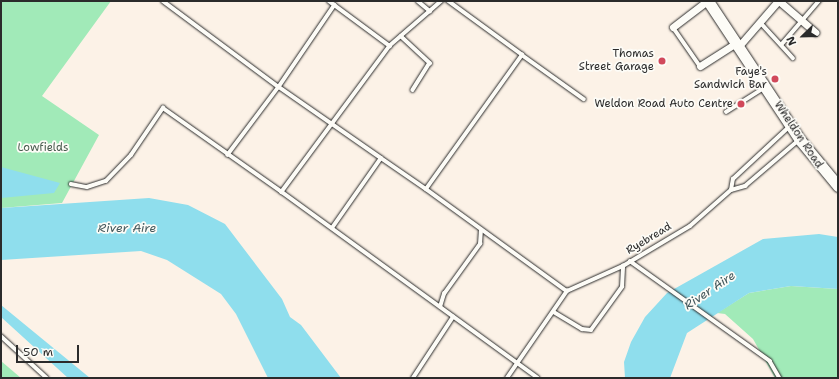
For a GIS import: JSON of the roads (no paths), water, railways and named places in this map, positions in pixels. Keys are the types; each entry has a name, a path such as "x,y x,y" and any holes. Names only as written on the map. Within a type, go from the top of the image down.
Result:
{"street":[{"path":"673,27 707,1"},
{"name":"Wheldon Road","path":"707,1 766,87 800,140 838,186"},
{"path":"700,66 737,45 779,1 815,32"}],"lane":[{"path":"163,1 280,87 426,189 567,291 554,312 516,363 507,378"},
{"path":"329,1 390,46"},
{"path":"418,1 430,11"},
{"path":"282,192 390,46 442,1"},
{"path":"448,1 584,99"},
{"path":"782,44 819,1"},
{"path":"228,155 280,87 335,5"},
{"path":"760,22 782,44 793,58"},
{"path":"673,27 700,66"},
{"path":"401,36 430,63 413,90"},
{"path":"426,189 522,55"},
{"path":"726,112 766,87"},
{"path":"71,184 87,187 106,181 131,154 163,108 282,192 538,378"},
{"name":"Ryebread","path":"731,190 733,179 791,125"},
{"name":"Ryebread","path":"567,291 623,266 690,226 731,190 745,186 800,140"},
{"path":"332,228 381,158"},
{"path":"440,308 444,294 480,244 481,230"},
{"path":"630,262 667,285 770,361 780,378"},
{"path":"554,312 582,329 591,330 622,287 623,266"},
{"path":"413,378 453,317"},
{"path":"1,336 47,378"}],"water":[{"path":"1,167 60,183 54,193 1,198"},
{"name":"River Aire","path":"149,198 188,205 225,224 282,299 290,317 301,325 341,378 268,378 236,314 221,294 167,260 141,251 1,260 1,208"},
{"name":"River Aire","path":"819,234 838,237 838,289 791,286 749,293 687,333 670,378 625,378 624,362 631,342 645,317 667,293 763,239"},
{"path":"1,305 90,378 68,378 1,317"}],"place":[{"name":"Thomas Street Garage","path":"662,61"},
{"name":"Faye's Sandwich Bar","path":"775,79"},
{"name":"Weldon Road Auto Centre","path":"741,104"}],"park label":[{"name":"Lowfields","path":"43,148"}]}
